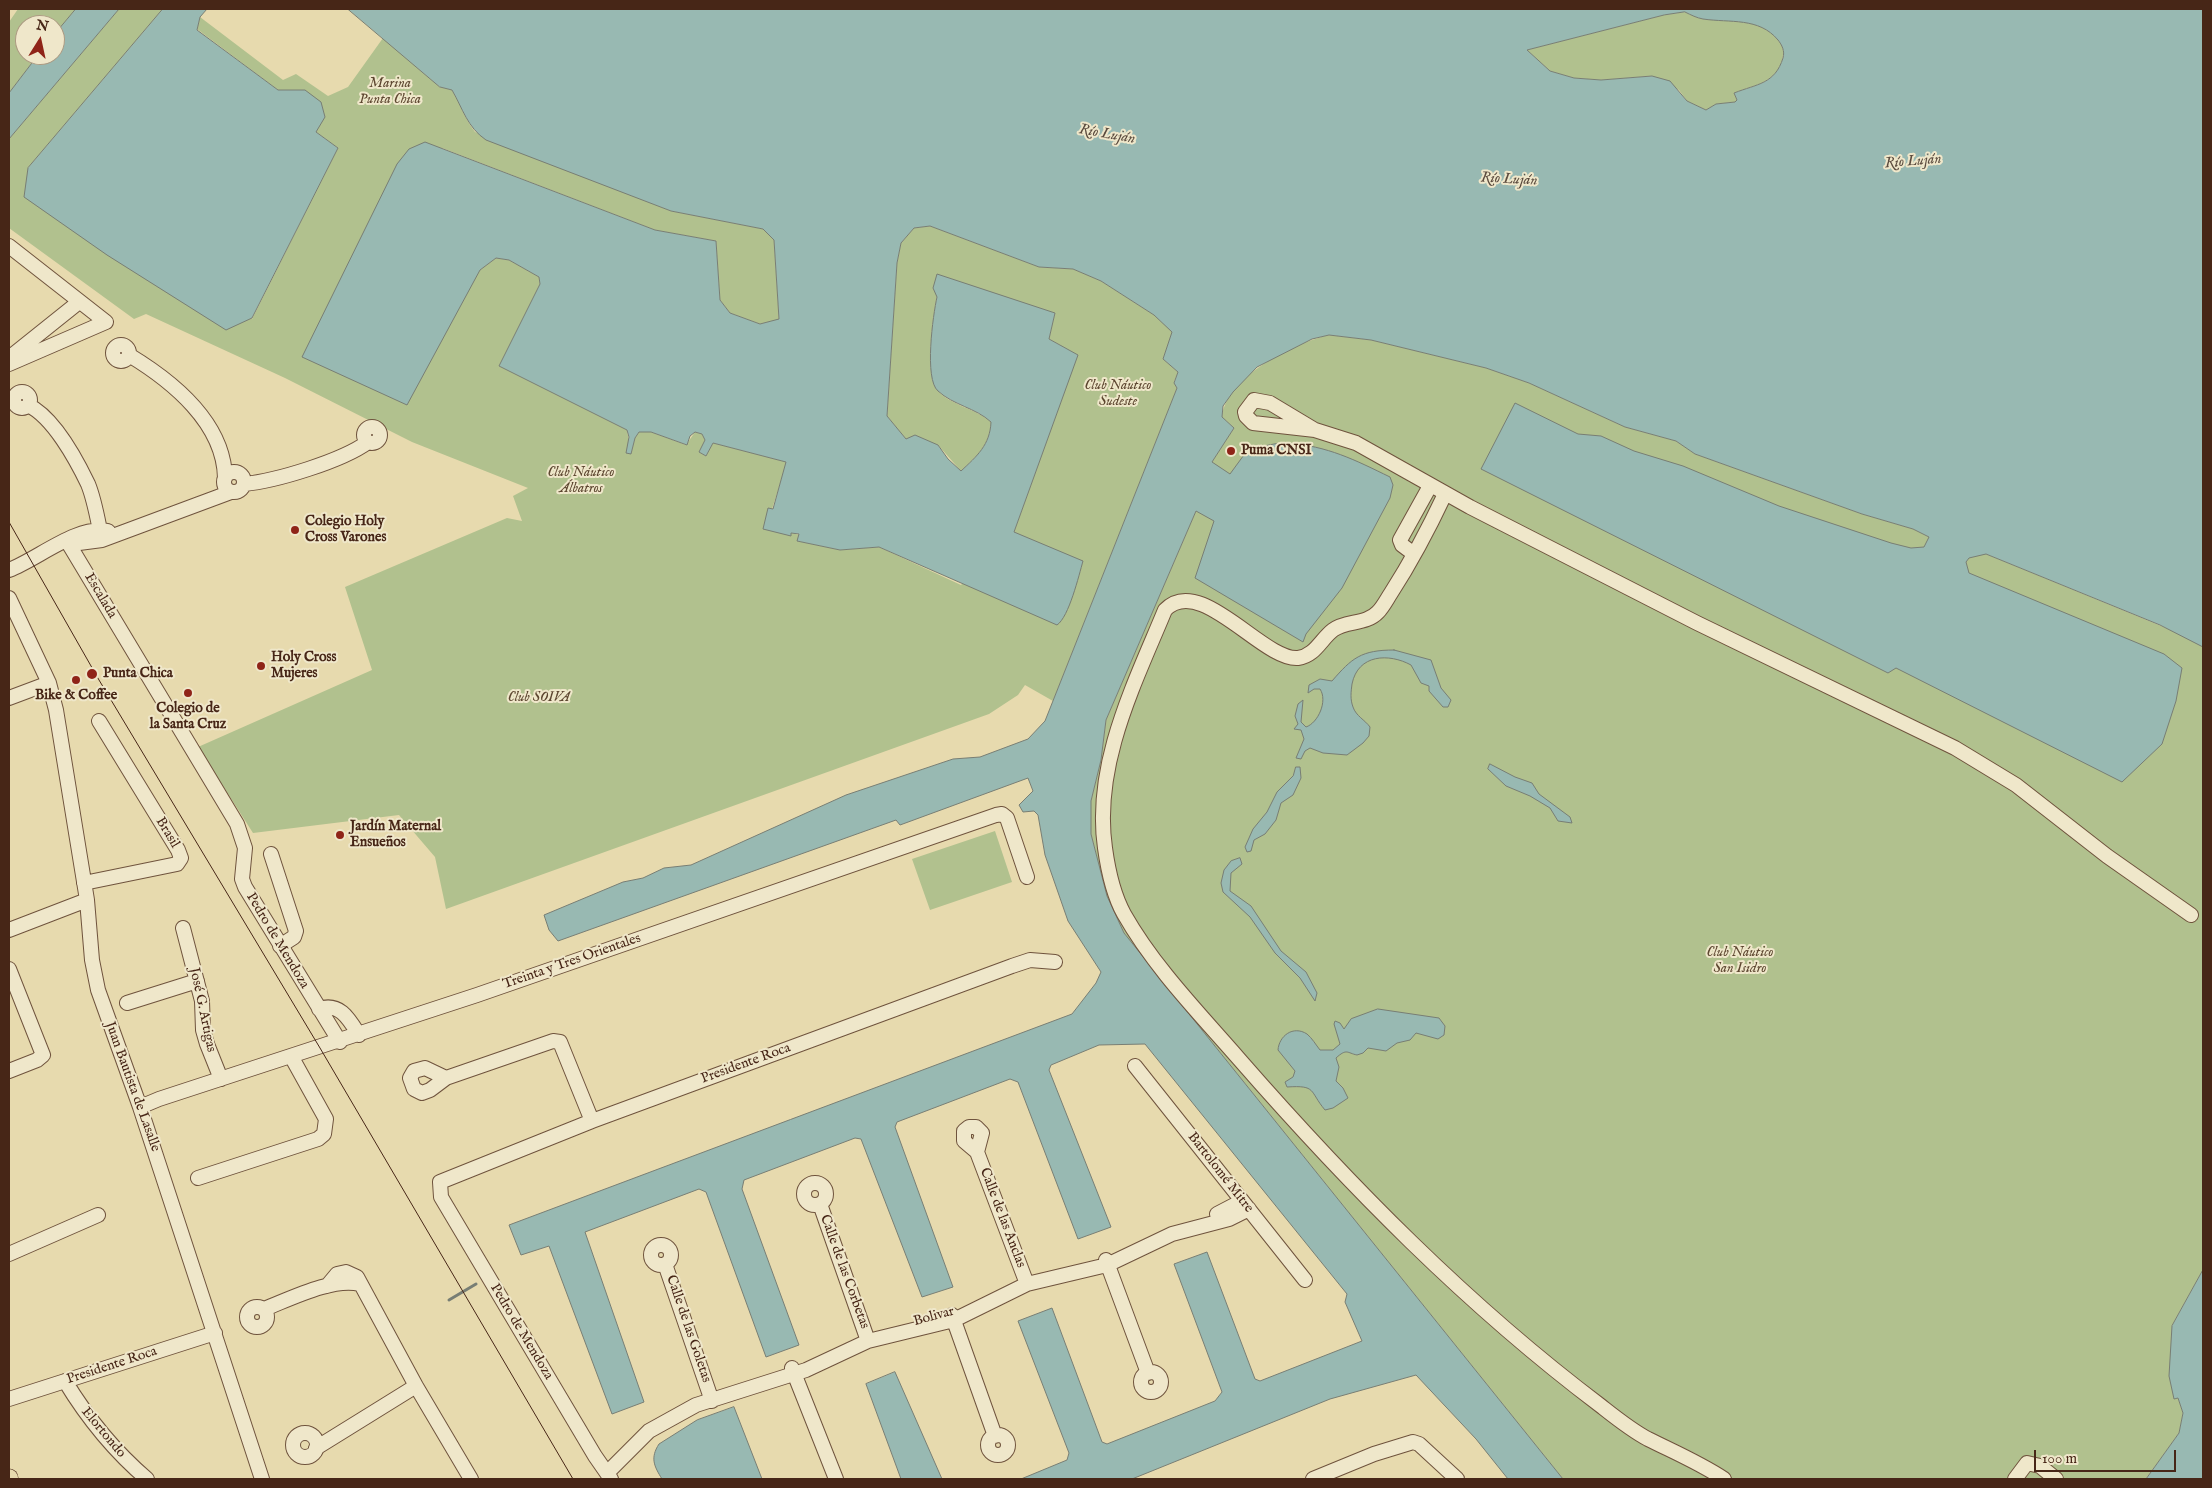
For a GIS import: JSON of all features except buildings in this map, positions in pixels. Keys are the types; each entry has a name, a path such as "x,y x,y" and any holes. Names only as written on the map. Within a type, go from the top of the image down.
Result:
{"street":[{"path":"9,246 106,322 9,364"},
{"path":"9,358 79,302"},
{"path":"129,355 174,385 188,400 217,442 223,458 227,484"},
{"path":"28,405 39,410 69,450 88,484 94,536"},
{"path":"1315,430 1356,444 1445,494 1706,628 1955,748 2016,784 2108,856 2191,916"},
{"path":"9,570 26,564 67,541 94,536 122,534 212,500 227,484 229,474 241,475 244,484 263,482 358,450 368,442"},
{"path":"1414,554 1402,545 1400,540 1430,486"},
{"path":"1445,494 1414,554 1378,613 1366,620 1336,628 1311,653 1298,658 1281,654 1230,620 1198,604 1180,600 1172,603 1165,610 1122,712 1111,756 1103,831 1115,892 1123,912 1158,964 1295,1123 1401,1232 1510,1331 1600,1405 1645,1437 1702,1465 1724,1479"},
{"name":"Escalada","path":"67,541 134,652"},
{"name":"Juan Bautista de Lasalle","path":"9,598 49,683 56,710 87,900 92,960 98,990 140,1107 262,1479"},
{"name":"Pedro de Mendoza","path":"134,652 237,824 245,848 242,879 245,887 340,1042"},
{"path":"9,698 49,683"},
{"name":"Brasil","path":"84,883 177,864 180,858 178,850 99,721"},
{"name":"Treinta y Tres Orientales","path":"140,1107 291,1056 340,1042 1002,814 1007,818 1027,877"},
{"path":"271,854 296,931 294,937 280,946"},
{"path":"9,930 87,900"},
{"name":"José G. Artigas","path":"183,928 202,1001 203,1030 213,1062 221,1079"},
{"name":"Presidente Roca","path":"440,1182 592,1122 1012,966 1030,960 1056,962"},
{"path":"9,969 43,1055 37,1060 9,1071"},
{"path":"127,1003 197,981"},
{"path":"319,1009 329,1006 338,1008 348,1018 359,1035"},
{"path":"446,1078 553,1041 560,1042 592,1122"},
{"path":"198,1178 318,1139 324,1134 326,1119 291,1056"},
{"name":"José G. Artigas","path":"213,1062 224,1065 236,1074"},
{"name":"Bartolomé Mitre","path":"1136,1066 1306,1280"},
{"name":"Calle de las Anclas","path":"976,1147 1027,1281"},
{"name":"Pedro de Mendoza","path":"440,1182 441,1197 595,1456 609,1476"},
{"name":"Calle de las Corbetas","path":"820,1204 867,1338"},
{"name":"Bolivar","path":"609,1476 632,1446 656,1427 746,1381 794,1371 867,1338 953,1318 1027,1281 1107,1263 1148,1235 1184,1227 1245,1205"},
{"path":"9,1254 98,1215"},
{"path":"1107,1263 1148,1373"},
{"name":"Calle de las Goletas","path":"665,1264 711,1398"},
{"path":"264,1309 327,1286 337,1274 353,1273 471,1479"},
{"path":"953,1318 995,1436"},
{"name":"Presidente Roca","path":"9,1399 215,1333"},
{"path":"794,1371 836,1479"},
{"name":"Elortondo","path":"65,1381 101,1434 122,1458 147,1479"},
{"path":"316,1448 416,1386"},
{"path":"1313,1479 1374,1454 1413,1442 1419,1444 1457,1479"},
{"path":"2015,1479 2027,1463 2034,1463 2056,1479"}],"green space":[{"path":"18,9 76,9 65,22 65,15 15,15 15,65 30,65 9,93 9,22"},
{"path":"119,9 163,9 28,168 252,319 338,148 316,132 304,90 278,90 197,29 200,17 283,80 296,74 328,96 348,87 383,38 440,87 452,90 465,117 475,132 671,211 763,229 774,240 779,320 760,324 730,313 720,300 716,241 655,230 442,148 476,276 480,270 496,258 509,260 539,277 540,284 499,366 627,430 631,454 635,438 639,432 651,432 686,445 695,432 702,434 705,440 699,452 706,456 713,443 787,462 772,509 769,508 791,536 791,533 799,535 798,541 840,550 879,547 961,585 1014,532 1077,355 1049,339 1055,313 937,297 930,359 934,383 943,396 991,422 990,430 982,450 961,471 938,445 906,439 887,416 897,263 901,243 914,228 930,226 1039,267 1073,269 1101,281 1154,315 1173,332 1163,359 1178,372 1174,382 1177,388 1053,701 1025,685 1018,695 989,714 446,909 435,857 399,815 253,833 198,747 372,670 345,587 507,518 522,521 513,496 528,488 412,442 285,378 146,314 134,319 9,228 9,139"},
{"path":"1685,12 1704,19 1753,24 1770,32 1780,43 1783,51 1781,65 1777,72 1758,85 1734,93 1737,100 1735,102 1716,104 1706,110 1687,101 1679,90 1652,76 1601,80 1574,78 1550,71 1527,50 1664,15"},
{"name":"Club Náutico San Isidro","path":"1329,335 1371,340 1486,368 1529,383 1625,427 1676,441 1695,454 1862,514 1986,554 2188,637 2203,647 2203,1270 2172,1326 2175,1399 2178,1398 2183,1413 2179,1433 2146,1479 1563,1479 1124,933 1107,896 1091,834 1091,801 1101,760 1106,720 1196,511 1212,462 1234,428 1222,417 1226,402 1235,388 1264,364 1298,346"},
{"path":"995,831 1012,882 930,910 912,859"}],"water":[{"path":"76,9 119,9 9,139 9,93 30,65 65,65 65,22"},
{"path":"163,9 207,9 200,17 197,30 278,90 305,90 321,102 325,117 316,132 338,148 252,318 226,330 107,255 24,197 28,168"},
{"name":"Río Luján","path":"348,9 2203,9 2203,647 2160,625 1986,554 1969,558 1966,562 1969,573 2164,654 2182,668 2176,701 2162,744 2122,782 1896,668 1888,673 1481,469 1515,403 1578,434 1601,436 1634,451 1683,466 1779,506 1891,543 1911,548 1924,547 1929,537 1913,529 1862,514 1695,454 1676,441 1625,427 1529,383 1486,368 1371,340 1329,335 1312,339 1257,367 1233,392 1223,406 1222,417 1234,428 1212,462 1230,474 1249,448 1282,443 1315,447 1353,460 1390,477 1393,485 1390,498 1342,588 1306,634 1303,642 1195,578 1214,521 1196,511 1106,720 1101,760 1091,801 1091,834 1107,896 1124,933 1563,1479 1508,1479 1476,1439 1416,1375 1330,1399 1132,1479 1021,1479 1067,1460 1069,1453 1018,1321 1052,1308 1102,1442 1107,1444 1215,1401 1222,1392 1174,1264 1207,1252 1255,1379 1260,1381 1362,1341 1345,1302 1347,1294 1145,1044 1099,1045 1051,1065 1049,1070 1111,1227 1078,1239 1018,1082 1010,1079 897,1122 895,1127 953,1287 922,1297 861,1139 855,1138 744,1180 742,1189 799,1345 766,1357 706,1192 699,1189 585,1232 644,1402 612,1414 549,1246 521,1255 509,1225 1072,1014 1096,983 1101,972 1068,921 1045,855 1038,815 1034,811 1023,812 1019,805 1033,791 1028,778 900,825 896,820 558,941 549,930 544,915 623,882 643,878 664,868 691,865 846,795 953,759 980,757 1028,739 1045,721 1177,388 1174,383 1178,372 1163,359 1172,332 1154,315 1101,281 1073,269 1039,267 930,226 914,228 901,243 897,263 887,416 906,439 915,435 938,445 948,459 961,471 982,449 990,430 991,422 985,417 944,396 934,384 930,361 937,297 933,288 937,274 1055,313 1049,339 1078,355 1014,532 1083,561 1066,614 1057,625 879,547 840,550 797,541 799,534 791,533 791,536 763,529 768,508 773,509 786,462 713,443 706,456 699,452 705,440 702,434 695,432 690,436 687,445 651,432 639,432 635,438 631,454 626,453 629,437 627,430 499,366 540,284 539,277 509,260 496,258 480,270 407,405 302,357 397,164 409,149 425,142 655,230 716,241 720,300 730,313 760,324 779,319 774,240 763,229 671,211 486,140 474,129 452,90 440,87","holes":["1685,12 1703,19 1744,22 1762,28 1778,40 1782,46 1784,55 1780,67 1764,82 1734,93 1737,100 1735,102 1716,104 1706,110 1687,101 1670,81 1652,76 1601,80 1574,78 1550,71 1527,50 1664,15"]},
{"path":"1383,650 1394,650 1431,660 1441,688 1451,700 1448,707 1443,707 1429,691 1429,686 1421,683 1411,665 1393,659 1376,659 1361,667 1355,674 1351,690 1353,707 1356,713 1370,727 1369,736 1347,755 1323,753 1310,748 1305,751 1301,759 1296,758 1304,739 1301,730 1294,729 1298,724 1295,716 1298,704 1303,700 1301,722 1306,727 1318,716 1322,705 1323,699 1320,689 1314,689 1308,693 1309,685 1320,679 1332,681 1345,666 1365,654"},
{"path":"1490,764 1515,777 1532,783 1539,794 1570,817 1572,823 1558,821 1550,808 1530,796 1506,786 1488,769"},
{"path":"1296,767 1300,767 1301,778 1293,795 1281,803 1276,820 1265,834 1254,840 1251,851 1247,852 1245,847 1253,829 1267,812 1277,792 1293,776"},
{"path":"1240,858 1242,864 1231,873 1230,891 1251,906 1281,951 1306,972 1317,993 1315,1001 1300,978 1275,953 1250,917 1223,892 1221,883 1224,870 1231,861"},
{"path":"1378,1009 1439,1018 1445,1026 1444,1035 1438,1039 1416,1033 1410,1040 1397,1043 1386,1051 1368,1048 1363,1053 1357,1055 1347,1052 1343,1053 1336,1058 1339,1067 1336,1081 1343,1088 1348,1098 1333,1108 1325,1110 1308,1088 1287,1087 1285,1082 1293,1077 1295,1071 1278,1050 1284,1036 1292,1031 1302,1032 1309,1036 1320,1050 1333,1050 1340,1044 1334,1024 1335,1021 1340,1023 1344,1029 1351,1019"},
{"path":"2203,1270 2203,1479 2146,1479 2179,1433 2183,1413 2178,1398 2174,1399 2169,1376 2172,1326"},
{"path":"895,1372 942,1479 901,1479 866,1384"},
{"path":"734,1407 762,1479 662,1479 654,1462 656,1449 659,1444 697,1420"}],"waterway":[{"path":"449,1300 476,1284"}],"tram line":[{"path":"9,522 99,680 320,1048 573,1479"}],"place":[{"name":"Puma CNSI","path":"1231,451"},
{"name":"Colegio Holy Cross Varones","path":"295,530"},
{"name":"Holy Cross Mujeres","path":"261,666"},
{"name":"Punta Chica","path":"92,674"},
{"name":"Bike & Coffee","path":"76,680"},
{"name":"Colegio de la Santa Cruz","path":"188,693"},
{"name":"Jardín Maternal Ensueños","path":"340,835"}],"park label":[{"name":"Marina Punta Chica","path":"390,92"},
{"name":"Club Náutico Sudeste","path":"1118,394"},
{"name":"Club Náutico Álbatros","path":"581,482"},
{"name":"Club SOIVA","path":"539,698"}]}
